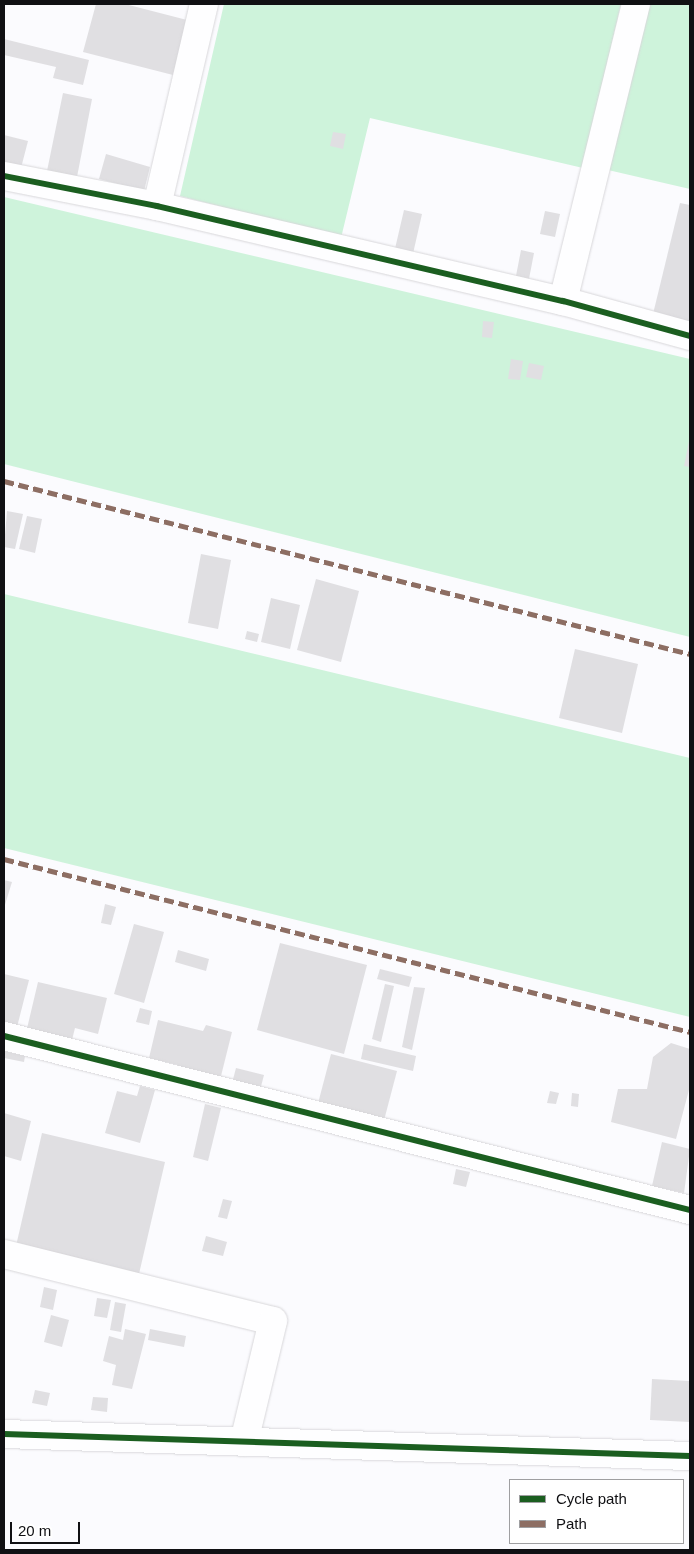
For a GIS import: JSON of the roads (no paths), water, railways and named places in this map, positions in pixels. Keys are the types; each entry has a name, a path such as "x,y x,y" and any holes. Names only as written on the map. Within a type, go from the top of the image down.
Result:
{"street":[{"path":"157,206 204,4"},
{"path":"563,301 636,4"},
{"path":"4,176 157,206 563,301 690,336"},
{"path":"4,1036 690,1210"},
{"path":"4,1254 272,1321 244,1442"},
{"path":"4,1434 690,1456"}]}
